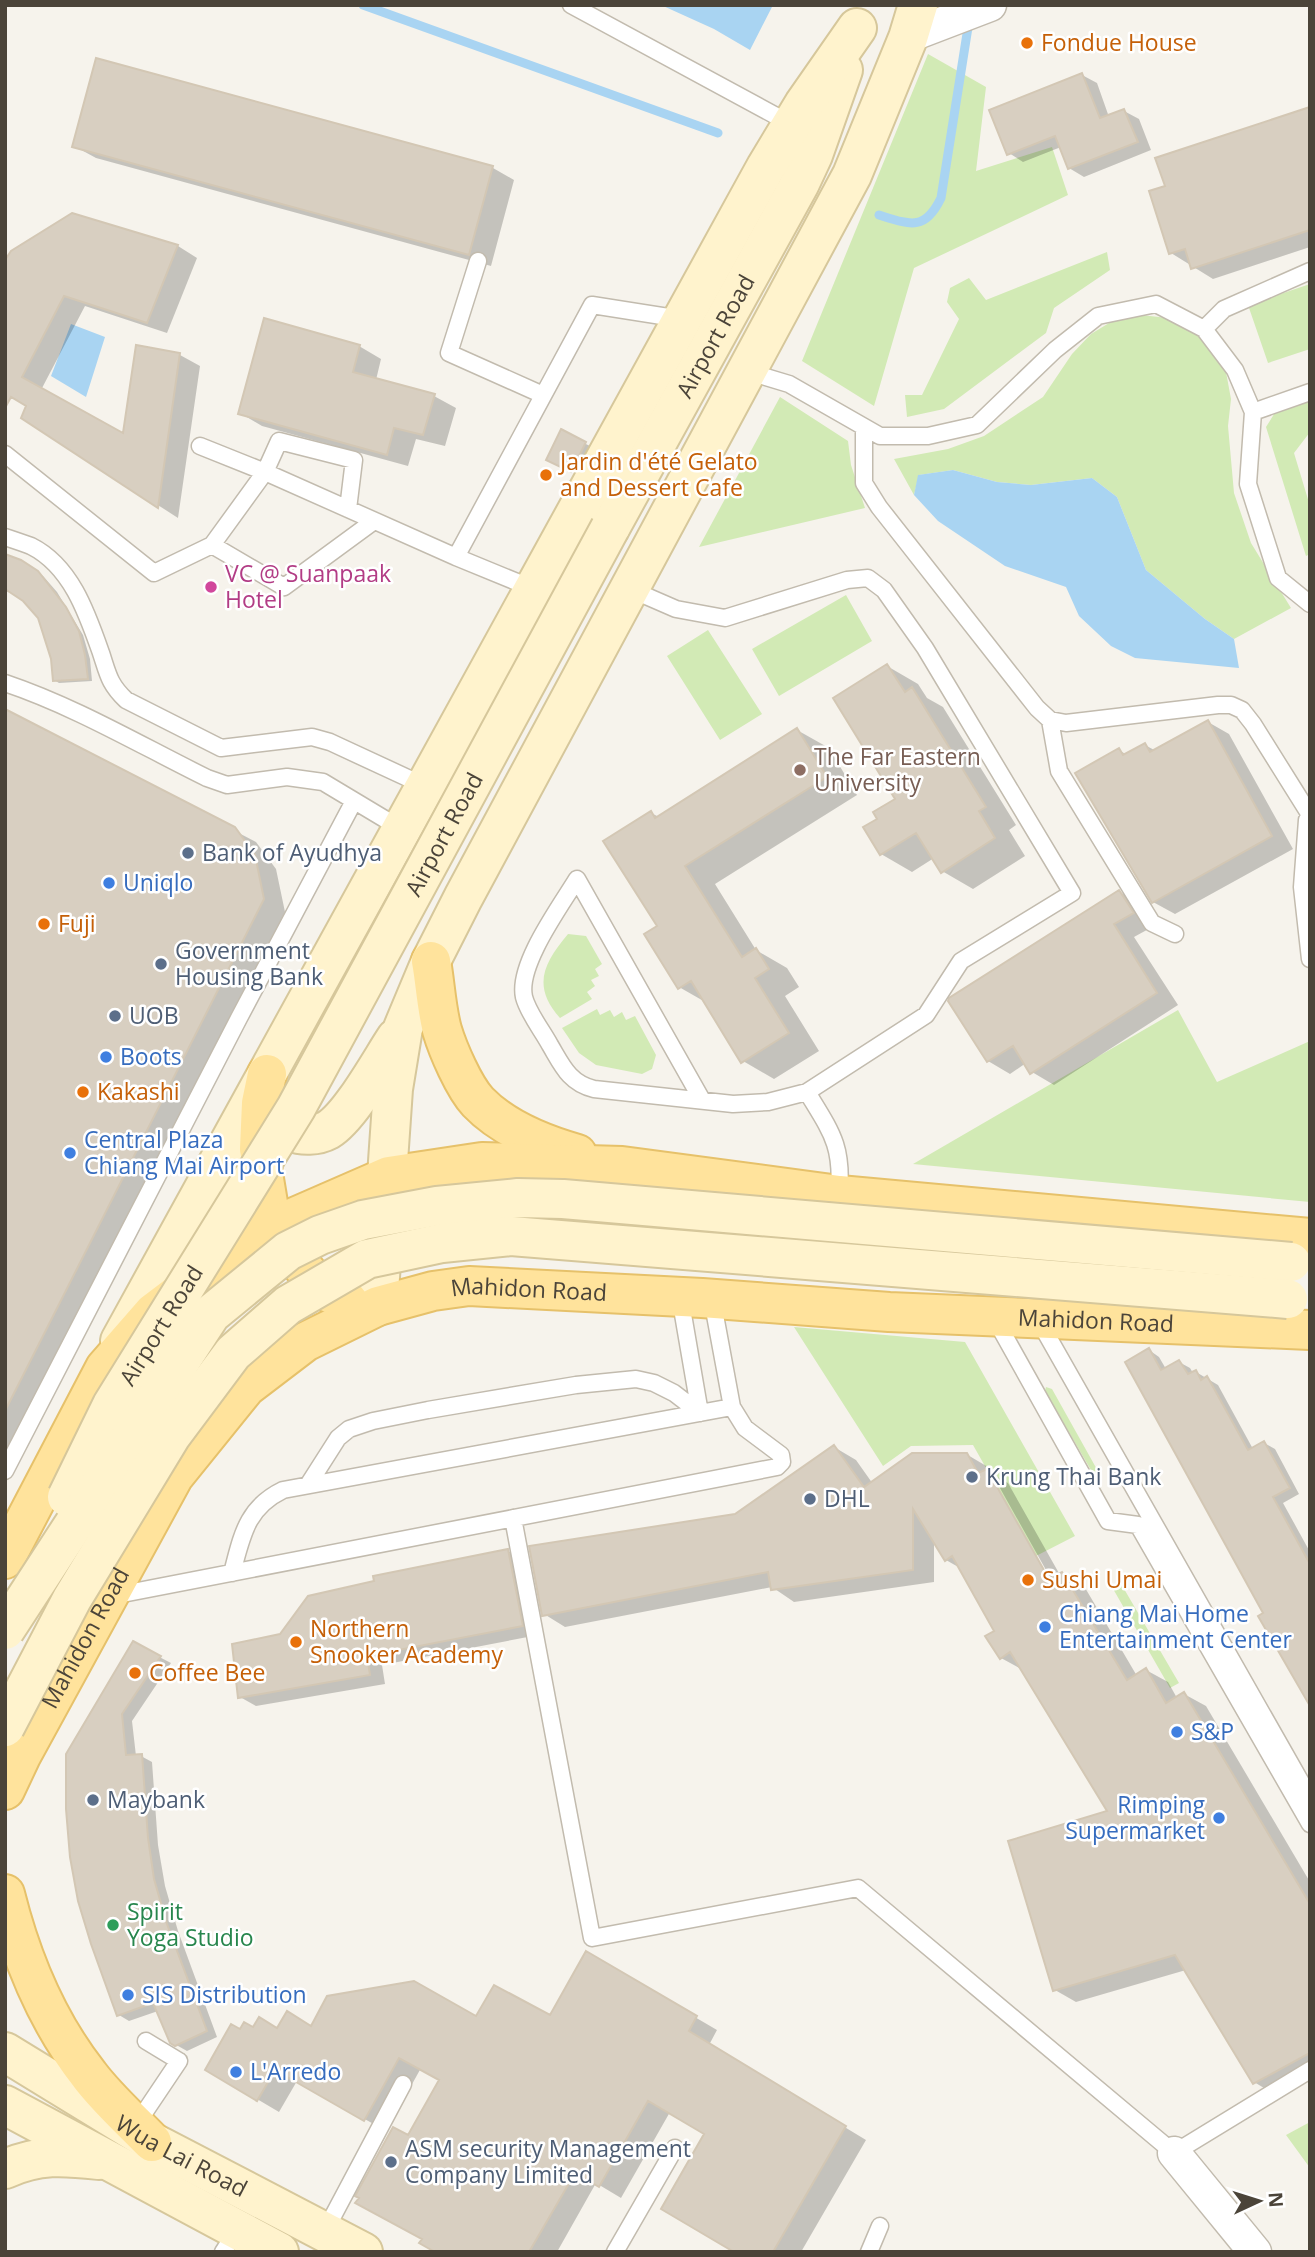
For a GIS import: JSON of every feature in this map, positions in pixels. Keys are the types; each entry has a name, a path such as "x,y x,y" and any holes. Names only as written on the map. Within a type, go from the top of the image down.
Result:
{"main road":[{"name":"Airport Road","path":"105,1368 264,1088 791,124 861,17"},
{"name":"Airport Road","path":"5,1628 112,1405 296,1108 800,184 821,134 861,17"},
{"name":"Airport Road","path":"403,1028 431,961 852,175 914,20"},
{"path":"431,961 443,1030 460,1071 478,1102 512,1128 543,1144 622,1166"},
{"path":"264,1088 270,1118 284,1129 299,1135 327,1130 345,1115 403,1028"},
{"path":"264,1088 259,1149 272,1227 320,1289 374,1308 389,1176 393,1089 403,1028"},
{"path":"5,1559 20,1517 105,1368 153,1313 272,1227 389,1176 482,1162 622,1166 839,1195 1304,1295"},
{"path":"698,1298 679,1275 673,1243 680,1213 693,1193 717,1180"},
{"path":"5,1628 211,1314 288,1251 320,1235 363,1220 475,1201 563,1199 1304,1295"},
{"name":"Mahidon Road","path":"5,1727 72,1599 171,1436 233,1353 288,1305 367,1259 442,1242 511,1236 1304,1295"},
{"name":"Mahidon Road","path":"5,1790 27,1744 174,1476 246,1387 305,1342 374,1308 433,1292 469,1286 698,1298 889,1312 1038,1318 1304,1295"},
{"path":"5,1894 24,1954 52,2022 89,2076 144,2133"},
{"name":"Wua Lai Road","path":"5,2052 144,2133 363,2252"},
{"name":"Wua Lai Road","path":"5,2105 115,2162 230,2240 279,2252"},
{"path":"5,2168 60,2155 115,2162"}],"street":[{"path":"914,20 975,11"},
{"path":"1174,2153 1255,2252"}],"lane":[{"path":"571,5 791,124"},
{"path":"478,261 449,353 543,395"},
{"path":"1204,329 1224,309 1310,271"},
{"path":"746,371 789,384 880,436 928,436 977,425 1055,350 1098,316 1156,304 1204,329 1236,370 1252,412 1248,484 1278,578 1310,604"},
{"path":"456,557 592,305 684,319"},
{"path":"1252,412 1310,392"},
{"path":"864,428 864,482 879,508 1037,708 1050,719 1066,723 1218,705 1231,705 1242,710 1310,815 1307,820 1302,887 1307,954 1310,959"},
{"path":"5,454 154,573 212,545 265,472 279,441 354,460 348,509"},
{"path":"200,446 534,590"},
{"path":"212,545 284,587 374,521"},
{"path":"5,537 32,547 53,562 67,578 81,603 114,688 126,700 221,748 312,737 330,741 427,787"},
{"path":"630,589 677,609 725,618 847,580 867,578 884,590 925,648 1072,893 961,961 926,1015 807,1092 768,1102 733,1104 594,1089 580,1085 568,1075 524,996 524,975 533,954 577,880 702,1100"},
{"path":"5,683 76,711 207,778 227,785 287,777 323,782 403,830"},
{"path":"1050,719 1059,771 1152,923 1175,934"},
{"path":"5,1471 354,801"},
{"path":"807,1092 835,1138 840,1162 839,1195"},
{"path":"107,1597 779,1466 782,1462 780,1455 744,1428 732,1407 698,1298"},
{"path":"698,1298 699,1413"},
{"path":"994,1317 1108,1521 1138,1525 1310,1824"},
{"path":"1038,1318 1310,1798"},
{"path":"308,1485 338,1438 349,1429 373,1421 441,1408 576,1385 636,1379 653,1383 674,1393 699,1413"},
{"path":"232,1573 247,1522 255,1511 278,1492 732,1407"},
{"path":"513,1518 592,1938 858,1888 1174,2153 1310,2070"},
{"path":"144,2133 179,2061 146,2041"},
{"path":"324,2231 403,2084"},
{"path":"615,2252 675,2148"},
{"path":"869,2252 880,2226"}],"green space":[{"path":"928,54 986,87 976,171 1052,147 1068,195 914,268 874,406 802,361"},
{"path":"1107,252 1110,270 1054,308 1046,333 944,409 907,417 905,395 922,395 959,319 947,302 950,288 969,278 986,300"},
{"path":"1310,284 1310,349 1268,363 1248,305"},
{"path":"1141,315 1168,318 1193,330 1213,348 1226,372 1231,399 1228,426 1234,493 1251,543 1291,608 1234,639 1205,619 1146,570 1117,497 1092,478 1031,485 997,482 953,470 919,475 914,495 894,459 948,449 984,436 1043,397 1072,354 1091,334 1114,320"},
{"path":"780,397 848,441 851,465 865,508 699,547"},
{"path":"1310,400 1310,432 1294,453 1310,506 1310,554 1306,556 1266,427 1276,411"},
{"path":"846,595 872,641 779,696 752,649"},
{"path":"708,630 762,714 720,740 667,656"},
{"path":"568,934 586,936 602,964 595,969 599,976 591,980 595,986 587,992 592,999 560,1018 546,996 544,975 552,955"},
{"path":"597,1009 600,1015 610,1010 614,1017 622,1012 626,1020 635,1016 656,1055 652,1069 642,1074 596,1065 579,1053 562,1028"},
{"path":"1178,1010 1217,1082 1310,1041 1310,1202 913,1164"},
{"path":"794,1327 965,1342 1075,1536 1036,1556 973,1445 911,1446 883,1466"},
{"path":"1046,1387 1052,1389 1099,1476 1095,1477 1045,1391"},
{"path":"1120,1582 1179,1683 1170,1688 1112,1587"},
{"path":"1310,2122 1310,2168 1286,2135"}],"water":[{"path":"661,5 773,5 750,50 714,29"},
{"path":"71,324 105,337 86,397 51,376"},
{"path":"953,470 997,482 1031,485 1092,478 1117,497 1146,570 1205,619 1234,639 1239,668 1135,658 1111,646 1079,616 1066,587 1005,566 938,521 914,495 918,475"}],"building":[{"path":"96,58 493,166 469,255 72,147"},
{"path":"1082,73 1100,118 1124,109 1138,142 1068,169 1055,136 1007,155 989,110"},
{"path":"1310,107 1310,230 1191,269 1185,249 1169,254 1149,191 1165,186 1155,158"},
{"path":"72,213 178,245 147,323 64,296 22,377 123,433 136,345 180,353 158,508 21,418 26,406 11,397 5,408 5,260 11,251"},
{"path":"264,318 360,345 353,372 435,394 423,435 394,428 387,455 238,414"},
{"path":"561,429 586,442 571,472 546,460"},
{"path":"5,554 38,571 66,607 79,631 88,679 53,681 51,659 38,618 23,601 5,589"},
{"path":"887,664 905,692 912,687 986,807 979,811 995,838 941,873 916,833 880,855 863,827 877,819 873,812 895,799 833,698"},
{"name":"Central Plaza Chiang Mai Airport","path":"5,709 235,827 255,855 264,899 5,1411"},
{"path":"1208,720 1272,836 1152,903 1075,773 1119,748 1123,755 1145,743 1150,752"},
{"path":"797,728 827,777 685,866 742,957 756,948 769,969 755,978 789,1033 741,1063 691,981 678,989 644,934 657,926 603,841 651,811 655,818"},
{"path":"1119,890 1134,913 1114,924 1157,993 1030,1074 1013,1046 987,1062 948,1001 949,998"},
{"path":"1149,1348 1161,1370 1179,1360 1188,1374 1196,1370 1201,1380 1207,1376 1248,1450 1264,1441 1290,1488 1273,1497 1310,1564 1310,1706 1258,1616 1263,1613 1125,1362"},
{"path":"834,1445 864,1487 912,1453 967,1453 978,1473 987,1469 1049,1579 1062,1572 1127,1680 1146,1668 1166,1703 1184,1692 1310,1904 1310,2053 1253,2084 1175,1955 1053,1991 1008,1841 1107,1811 1010,1652 1000,1659 985,1636 994,1631 952,1556 945,1561 913,1509 913,1570 771,1590 768,1572 542,1616 529,1546 735,1514"},
{"path":"508,1549 523,1626 367,1656 370,1675 238,1698 232,1644 280,1634 308,1596 374,1581 373,1576"},
{"path":"133,1641 161,1656 122,1714 126,1755 142,1754 154,1879 167,1924 207,2031 175,2046 170,2043 153,2003 117,2016 78,1901 70,1857 66,1809 66,1754"},
{"path":"586,1951 697,2016 689,2031 846,2126 773,2252 734,2252 661,2209 704,2134 648,2101 599,2187 575,2173 529,2252 435,2252 419,2243 422,2239 355,2203 359,2198 355,2196 393,2127 408,2135 439,2080 399,2058 364,2121 275,2070 257,2101 205,2070 231,2024 240,2029 244,2022 253,2027 259,2017 277,2028 287,2011 311,2026 327,1996 414,1981 476,2016 494,1985 550,2015"}],"waterway":[{"path":"363,5 718,133"},
{"path":"879,215 916,223 929,216 941,198 969,21"}],"place":[{"name":"Fondue House","path":"1027,43"},
{"name":"Jardin d'été Gelato and Dessert Cafe","path":"546,475"},
{"name":"VC @ Suanpaak Hotel","path":"211,587"},
{"name":"The Far Eastern University","path":"800,770"},
{"name":"Bank of Ayudhya","path":"188,853"},
{"name":"Uniqlo","path":"109,883"},
{"name":"Fuji","path":"44,924"},
{"name":"Government Housing Bank","path":"161,964"},
{"name":"UOB","path":"115,1016"},
{"name":"Boots","path":"106,1057"},
{"name":"Kakashi","path":"83,1092"},
{"name":"Central Plaza Chiang Mai Airport","path":"70,1153"},
{"name":"Krung Thai Bank","path":"972,1477"},
{"name":"DHL","path":"810,1499"},
{"name":"Sushi Umai","path":"1028,1580"},
{"name":"Chiang Mai Home Entertainment Center","path":"1045,1627"},
{"name":"Northern Snooker Academy","path":"296,1642"},
{"name":"Coffee Bee","path":"135,1673"},
{"name":"S&P","path":"1177,1732"},
{"name":"Maybank","path":"93,1800"},
{"name":"Rimping Supermarket","path":"1219,1818"},
{"name":"Spirit Yoga Studio","path":"113,1925"},
{"name":"SIS Distribution","path":"128,1995"},
{"name":"L'Arredo","path":"236,2072"},
{"name":"ASM security Management Company Limited","path":"391,2162"}]}
